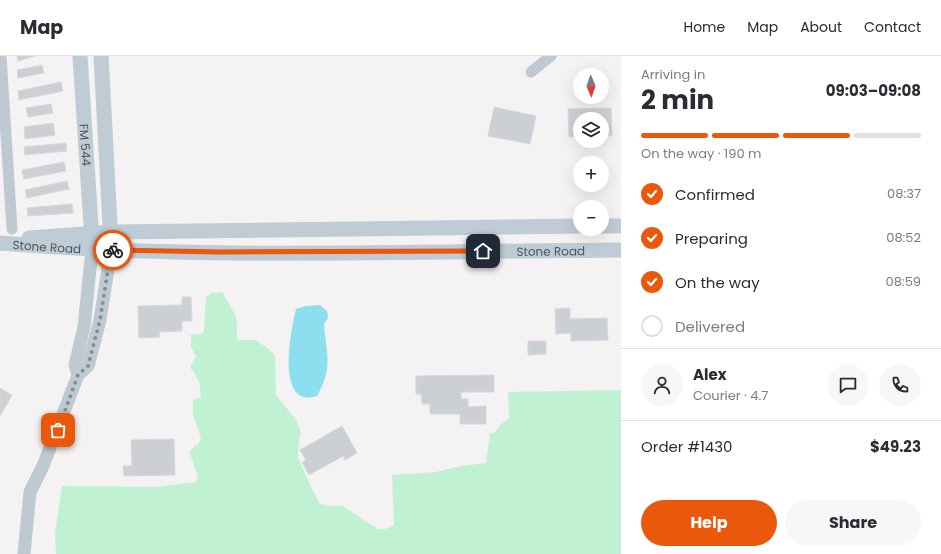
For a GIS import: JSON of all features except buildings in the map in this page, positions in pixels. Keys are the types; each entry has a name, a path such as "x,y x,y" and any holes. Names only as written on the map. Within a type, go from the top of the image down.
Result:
{"main road":[{"name":"FM 544","path":"80,56 92,250"},
{"name":"FM 544","path":"101,56 112,232 111,250"},
{"name":"Stone Road","path":"0,242 112,232 573,226"},
{"path":"609,226 621,226"},
{"path":"287,230 287,252"},
{"name":"Stone Road","path":"0,242 92,250 287,252 621,250"}],"street":[{"path":"1,56 12,229"},
{"path":"530,72 551,56"},
{"path":"78,375 75,365 84,327 92,250"},
{"path":"24,554 30,492 48,453 78,375 88,366 100,320 111,250"}],"green space":[{"path":"222,292 235,314 237,324 237,340 255,340 269,349 275,356 276,395 296,420 301,432 298,457 320,504 343,506 378,529 386,529 394,525 392,475 436,472 461,466 486,463 490,434 495,432 502,423 509,419 508,392 621,390 621,554 56,554 55,533 62,486 157,487 196,482 198,477 189,451 198,444 201,438 193,414 193,400 201,397 199,381 190,367 196,357 191,346 191,334 202,334 204,330 206,297 212,293"}],"water":[{"path":"320,305 327,311 328,318 324,324 328,360 326,376 317,396 304,397 295,391 291,380 289,349 291,333 296,309 305,306"}],"way so far":[{"path":"58,430 78,375 88,366 100,320 111,250 113,250"}],"route":[{"path":"113,250 221,252 483,251"}]}
